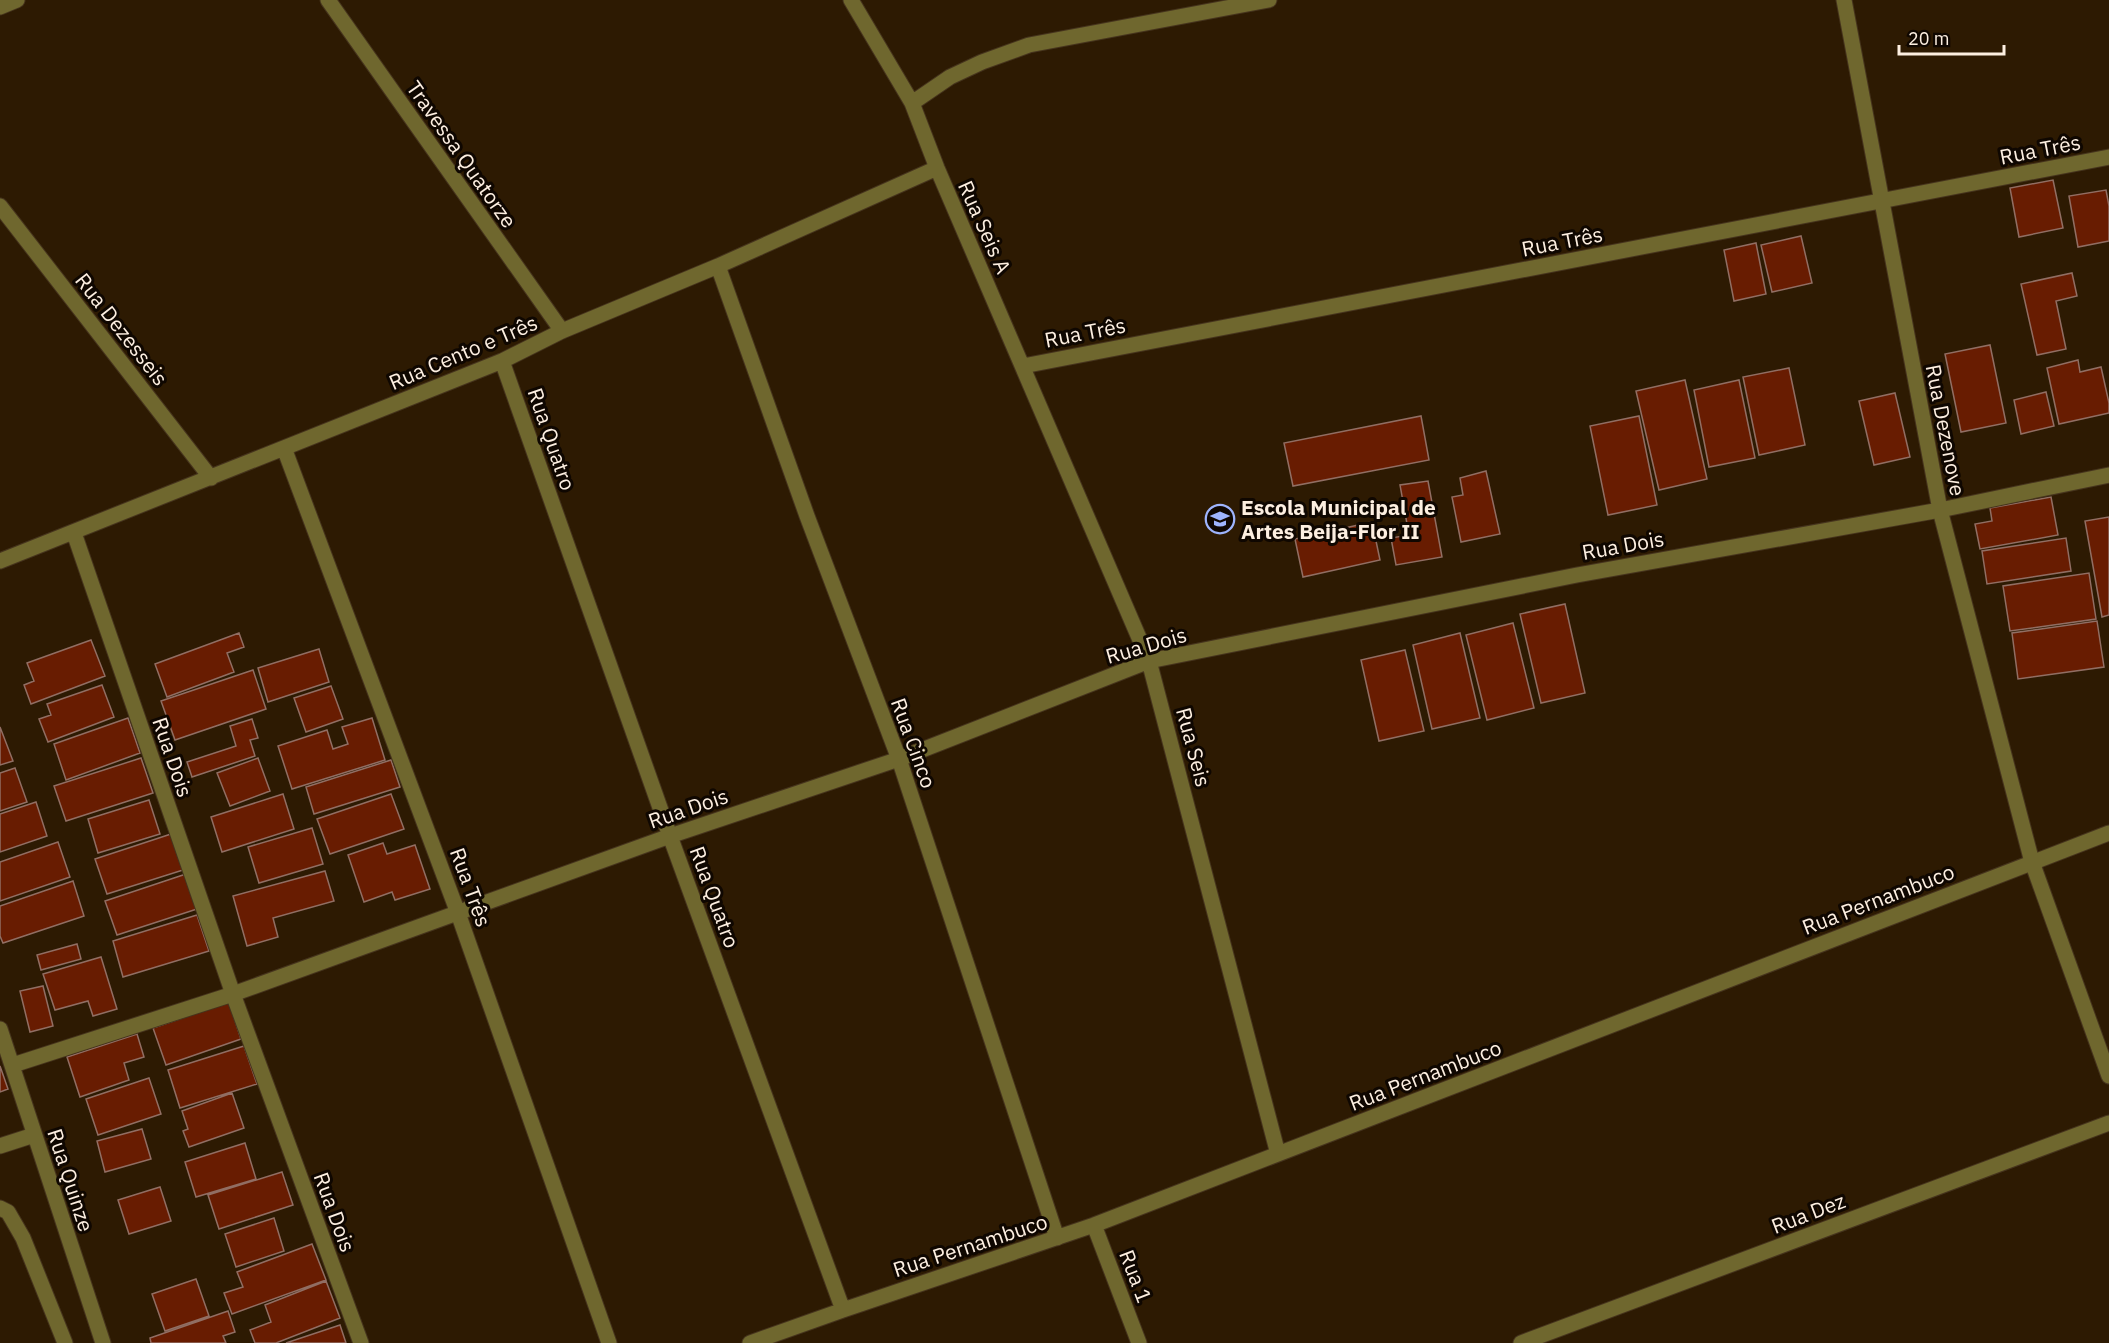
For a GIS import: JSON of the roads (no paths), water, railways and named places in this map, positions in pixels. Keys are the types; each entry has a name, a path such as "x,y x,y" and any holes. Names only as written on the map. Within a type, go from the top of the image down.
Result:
{"street":[{"path":"0,7 17,0"},
{"name":"Travessa Quatorze","path":"328,0 562,332"},
{"name":"Rua Seis A","path":"851,0 912,103 937,168 1023,366"},
{"path":"912,103 950,77 982,62 1029,45 1269,0"},
{"name":"Rua Dezenove","path":"1844,0 1940,510 2032,862 2109,1076"},
{"name":"Rua Três","path":"1023,366 2109,157"},
{"name":"Rua Cento e Três","path":"0,561 502,361 562,332 718,266 937,168"},
{"name":"Rua Dezesseis","path":"0,206 211,478"},
{"name":"Rua Cinco","path":"718,266 807,516 899,759 1058,1238"},
{"name":"Rua Quatro","path":"502,361 670,836 843,1310"},
{"name":"Rua Seis","path":"1023,366 1149,661 1278,1154"},
{"name":"Rua Três","path":"284,448 458,913 609,1343"},
{"name":"Rua Dois","path":"13,1065 233,994 670,836 899,759 1149,661 1577,574 1940,510 2109,475"},
{"name":"Rua Dois","path":"74,533 233,994 361,1343"},
{"name":"Rua Pernambuco","path":"750,1343 1094,1225 2109,833"},
{"name":"Rua Quinze","path":"0,1029 103,1343"},
{"name":"Rua Dez","path":"1521,1343 1548,1338 2109,1123"},
{"path":"0,1146 34,1135"},
{"path":"0,1208 8,1212 23,1238 65,1343"},
{"name":"Rua 1","path":"1094,1225 1139,1343"}],"place":[{"name":"Escola Municipal de Artes Beija-Flor II","path":"1220,519"}]}
